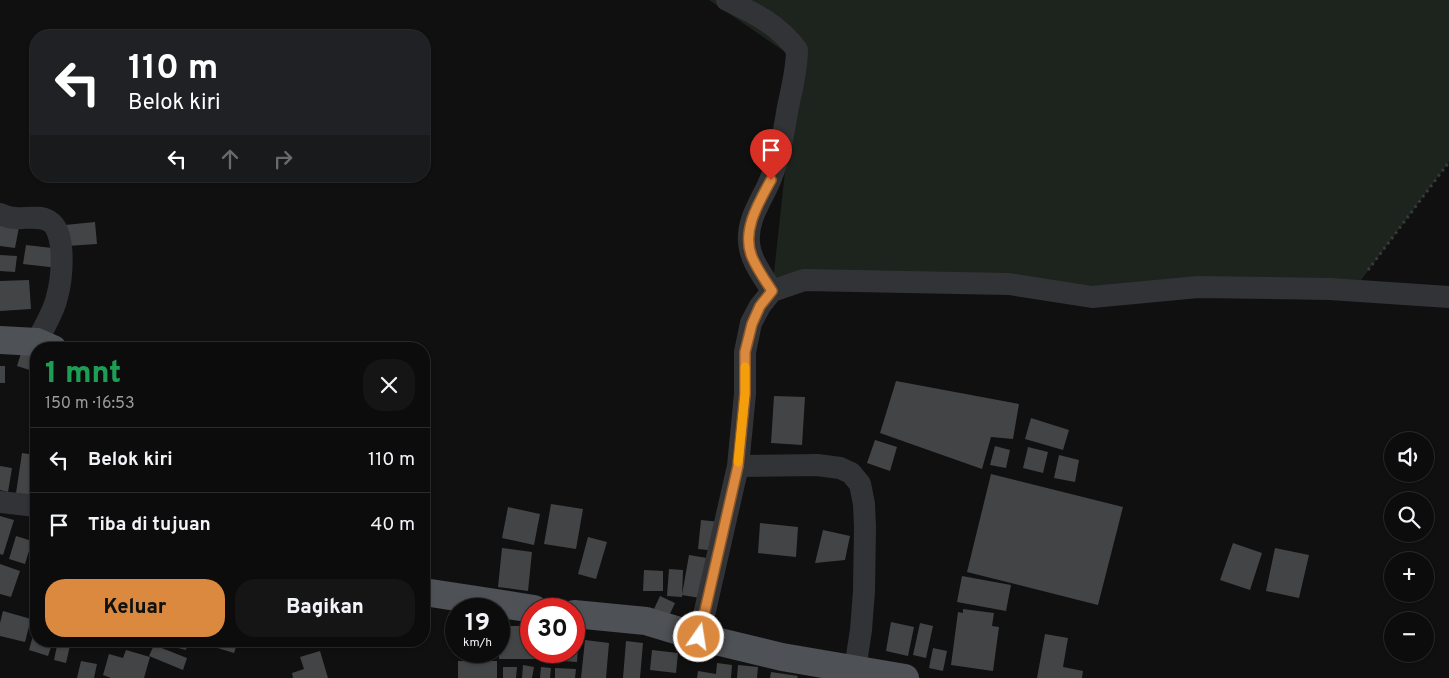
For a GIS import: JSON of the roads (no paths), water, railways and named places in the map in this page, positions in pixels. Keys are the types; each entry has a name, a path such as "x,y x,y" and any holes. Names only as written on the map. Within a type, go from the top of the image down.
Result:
{"main road":[{"path":"0,340 30,343"},
{"path":"430,593 520,607"},
{"path":"585,615 646,621 699,637 782,657 905,678"}],"street":[{"path":"727,0 758,15 780,30 797,50 794,81 778,156 771,180 758,205 749,231 749,244 752,256 772,291"},
{"path":"0,214 14,218 39,218 47,220 54,224 58,231 62,254 62,271 46,342"},
{"path":"699,637 738,466 745,394 745,352 752,324 760,306 772,291 786,284 804,280 1009,284 1092,297 1198,287 1330,289 1449,297"},
{"path":"738,466 817,465 840,468 850,473 860,484 864,504 865,527 864,591 861,630 855,668"},
{"path":"0,502 30,505"}]}
